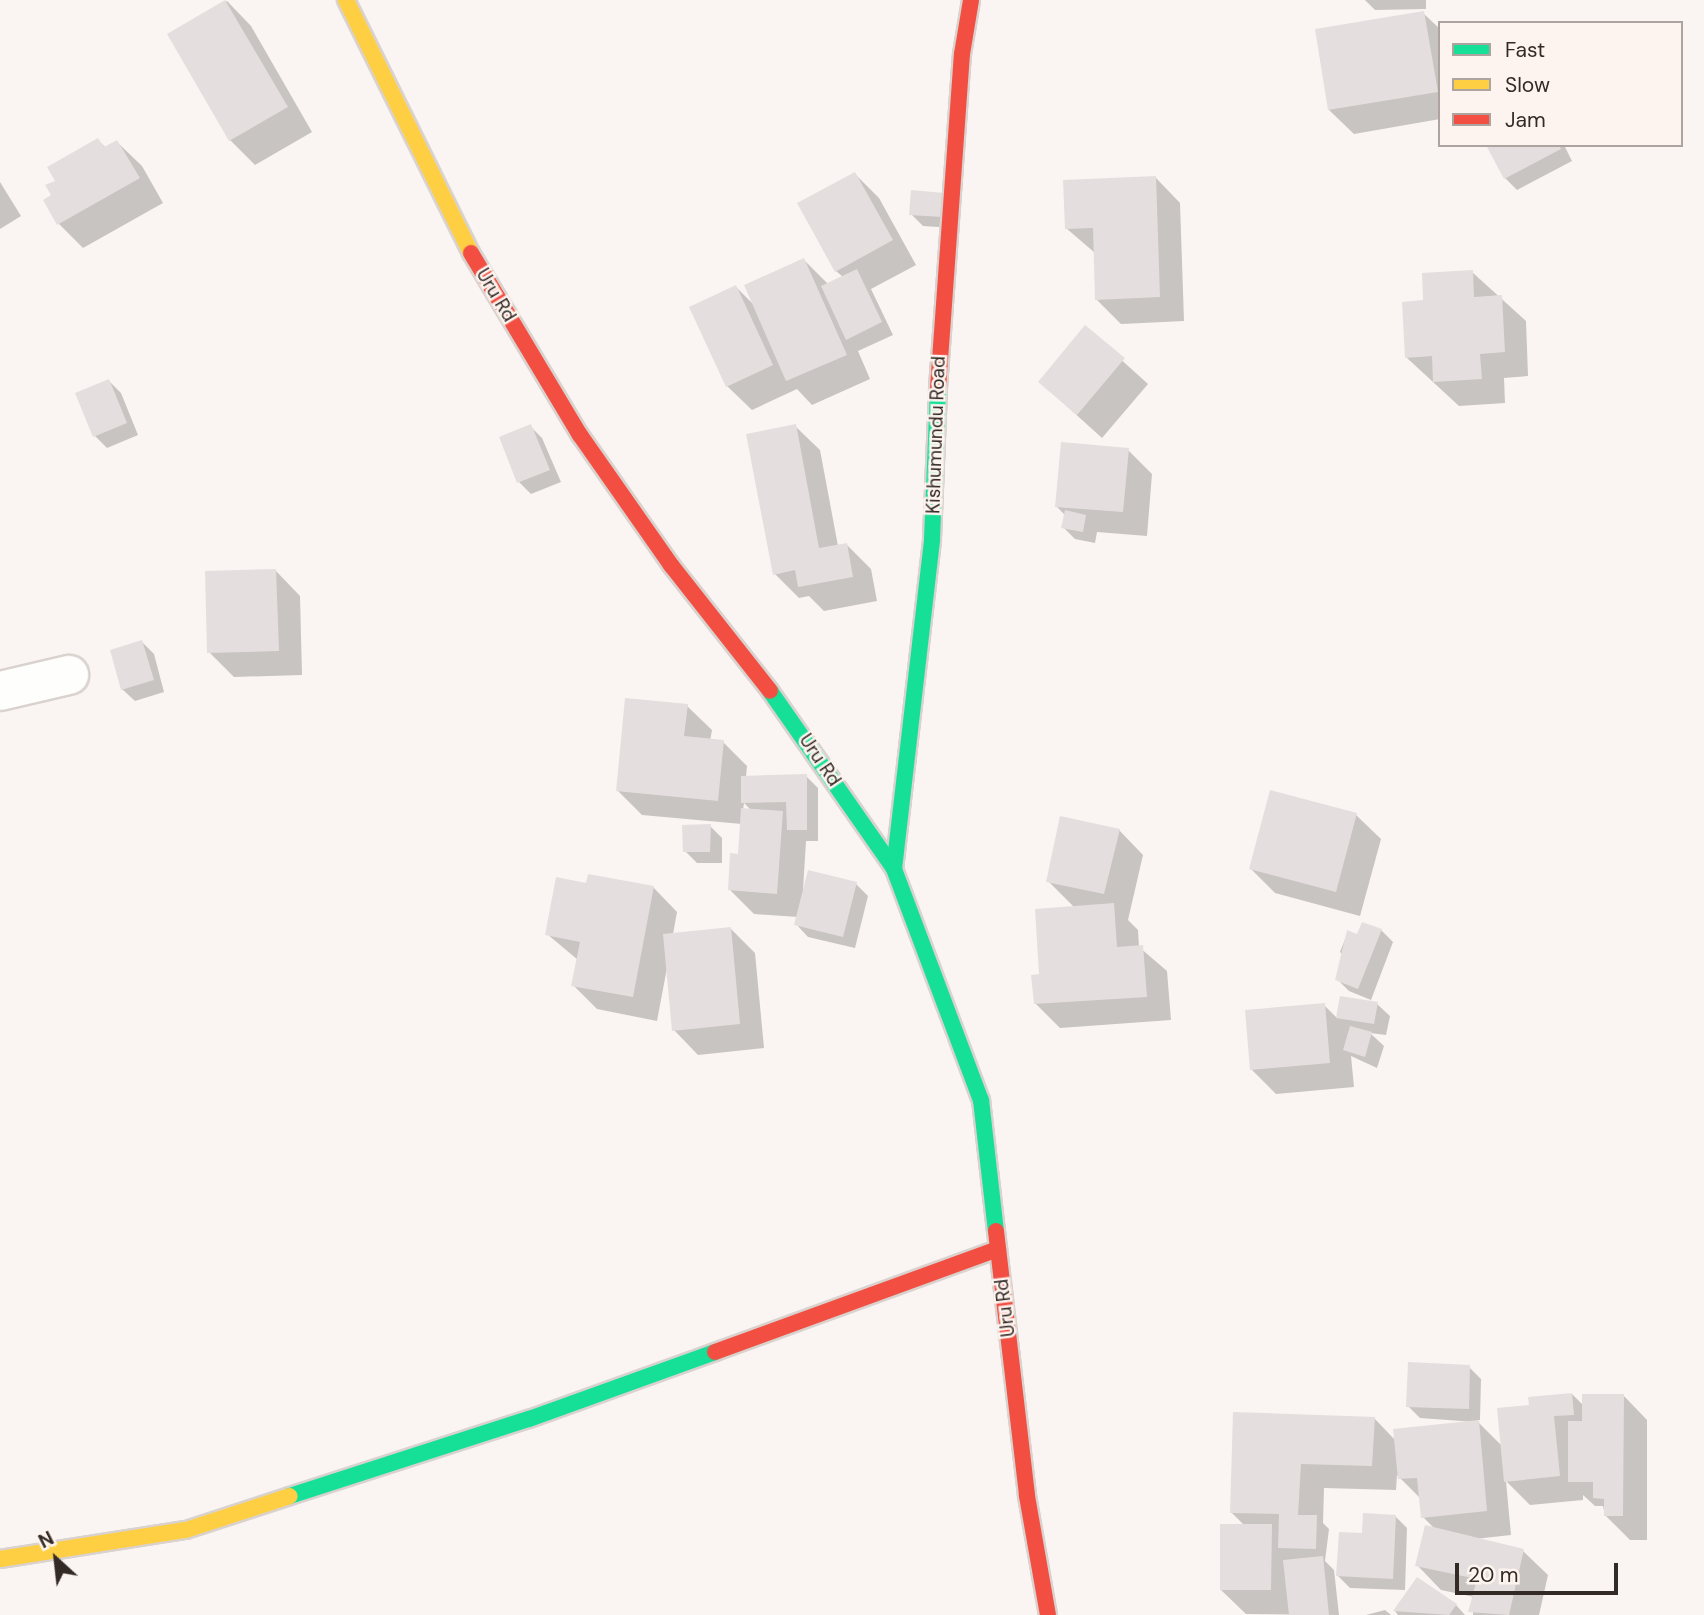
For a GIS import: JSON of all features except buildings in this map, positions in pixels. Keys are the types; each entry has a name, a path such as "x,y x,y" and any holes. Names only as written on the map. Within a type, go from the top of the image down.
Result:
{"street":[{"name":"Uru Rd","path":"346,0 466,245 580,435 671,565 791,718 894,869 981,1100 1027,1496 1048,1615"},
{"name":"Kishumundu Road","path":"894,869 932,539 940,340 962,54 971,0"},
{"path":"0,691 69,675"},
{"path":"0,1559 186,1530 529,1419 998,1249"}],"traffic: fast":[{"path":"894,869 932,539 938,388"},
{"path":"770,691 894,869 981,1100 996,1231"},
{"path":"290,1496 529,1419 715,1352"}],"traffic: slow":[{"path":"346,0 471,253"},
{"path":"0,1559 186,1530 290,1496"}],"traffic: jam":[{"path":"938,388 962,54 971,0"},
{"path":"471,253 580,435 671,565 770,691"},
{"path":"996,1231 1027,1496 1048,1615"},
{"path":"715,1352 998,1249"}]}
